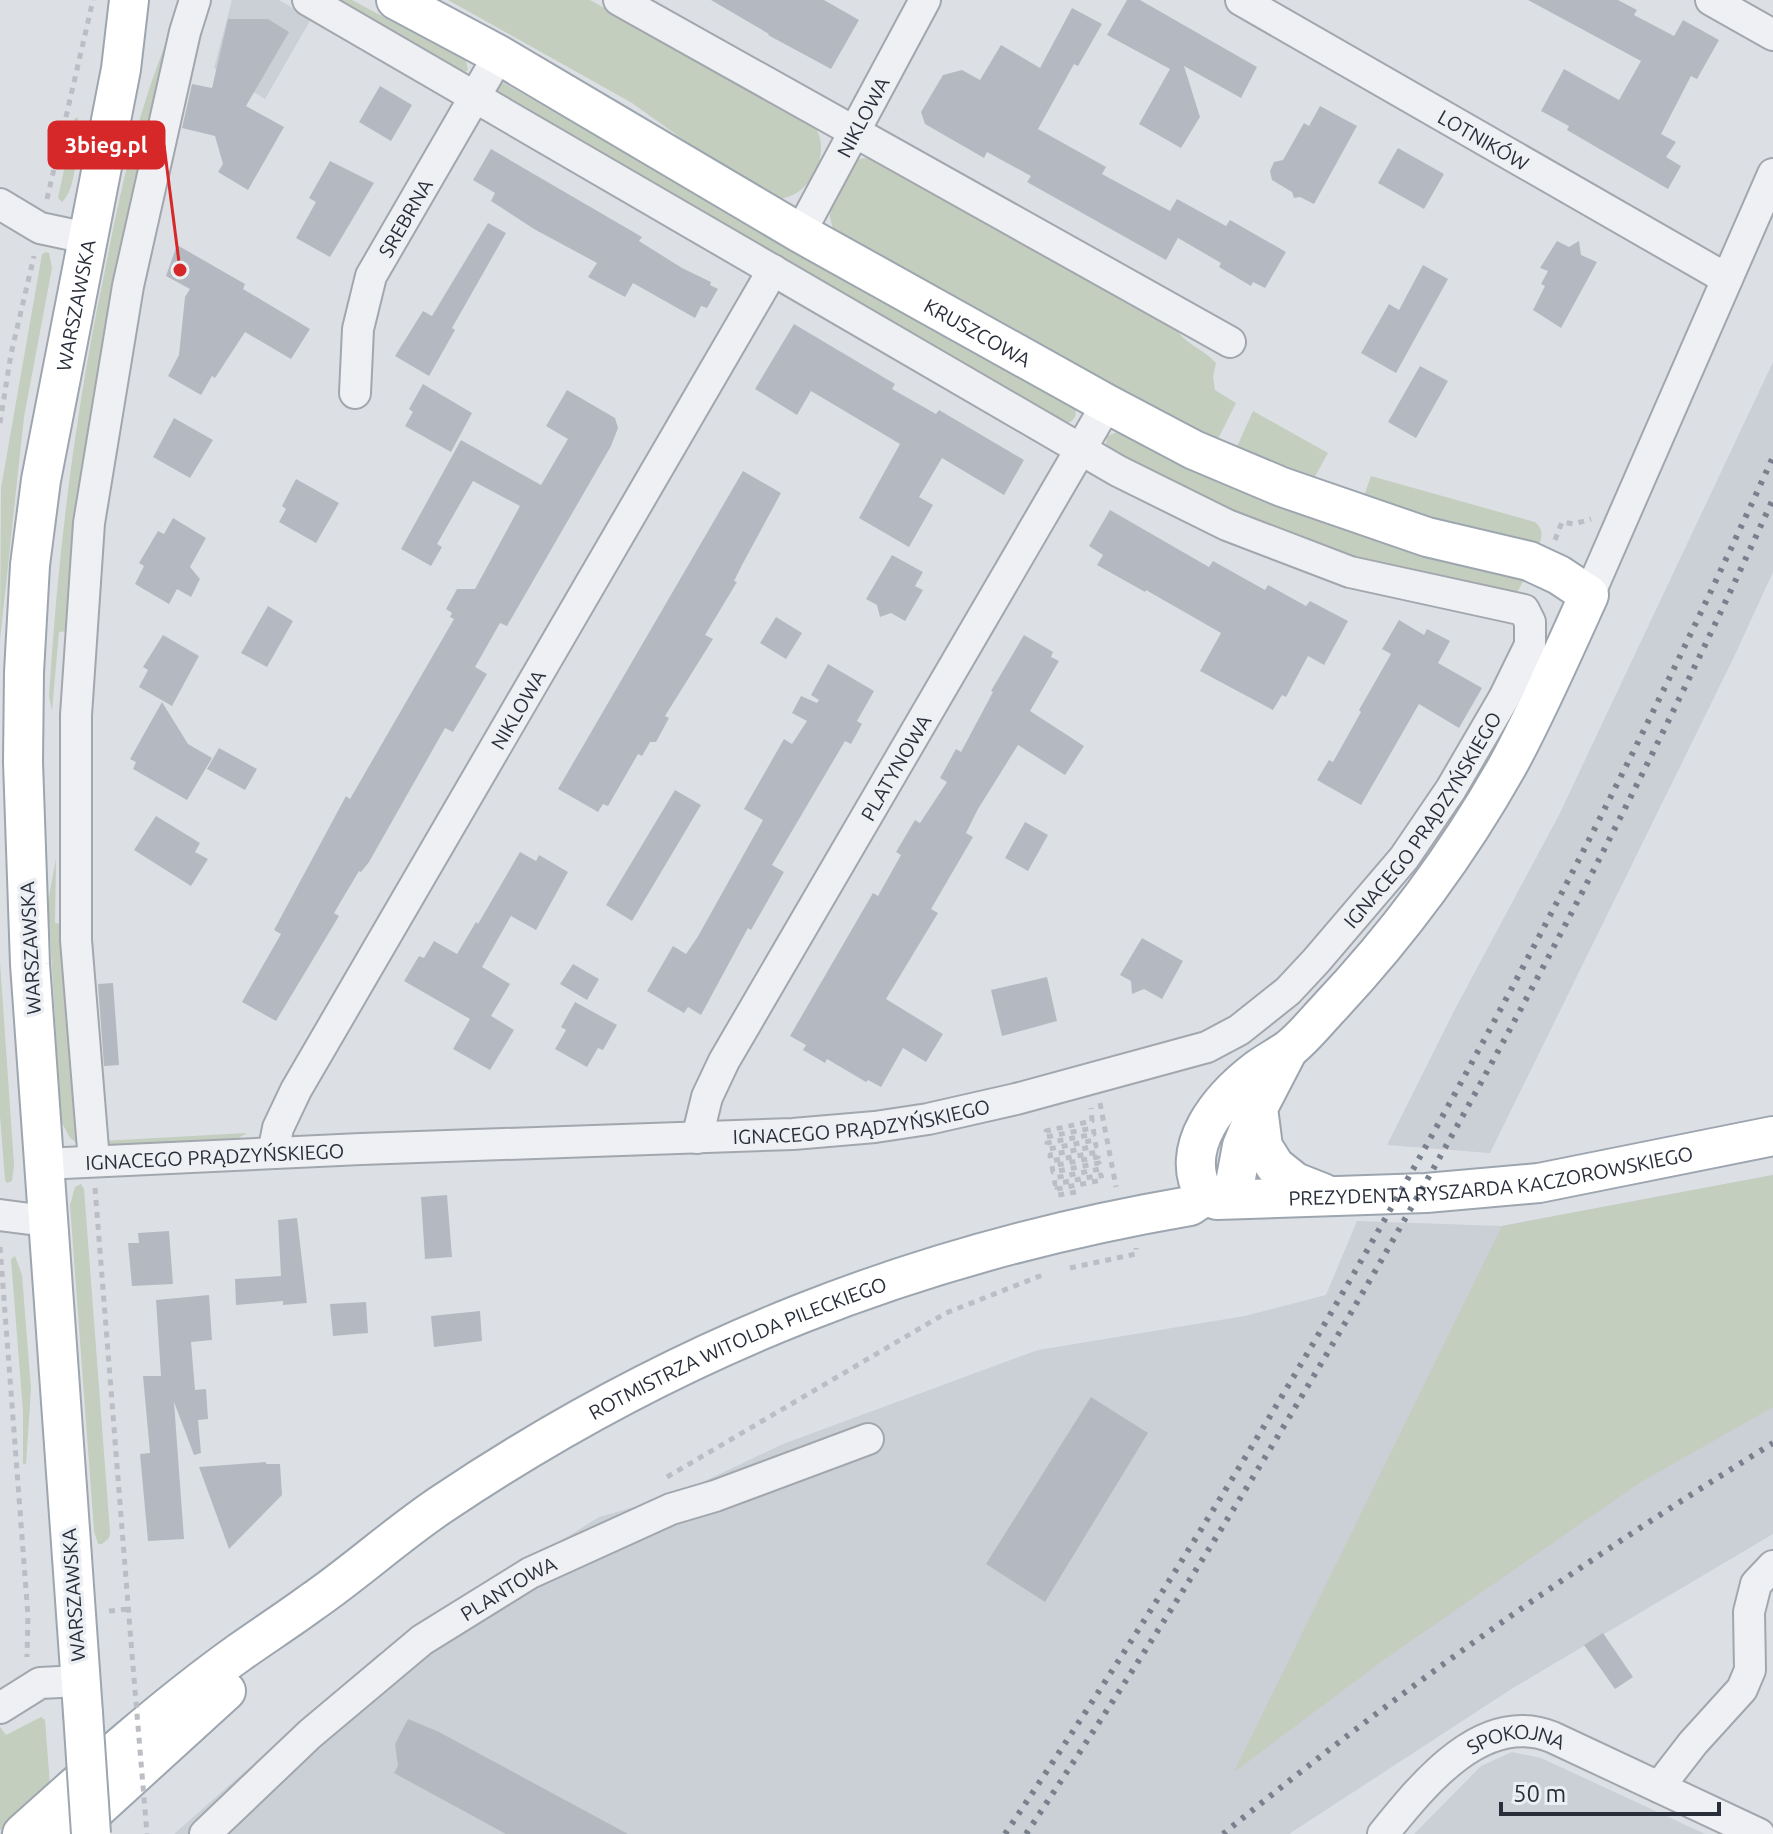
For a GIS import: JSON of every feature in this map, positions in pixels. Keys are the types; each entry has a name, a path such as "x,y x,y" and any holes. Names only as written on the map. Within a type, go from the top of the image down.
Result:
{"main road":[{"name":"WARSZAWSKA","path":"91,1834 30,964 23,762 24,672 30,565 41,480 121,69 129,0"},
{"name":"WARSZAWSKA","path":"121,69 157,0"},
{"name":"KRUSZCOWA","path":"396,0 499,55 800,233 1194,450 1282,487 1427,537 1529,561 1559,575 1589,595"},
{"name":"IGNACEGO PRĄDZYŃSKIEGO","path":"1288,1049 1258,1108 1219,1198 1198,1184 1196,1158 1210,1117 1245,1080 1288,1049 1378,955 1452,855 1508,765 1589,595"},
{"path":"1258,1108 1263,1147 1275,1166 1295,1182 1330,1194"},
{"name":"PREZYDENTA RYSZARDA KACZOROWSKIEGO","path":"1219,1198 1426,1193 1539,1183 1773,1136"},
{"name":"ROTMISTRZA WITOLDA PILECKIEGO","path":"22,1834 146,1726 239,1653 315,1601 440,1506 560,1430 701,1356 835,1299 914,1271 1054,1232 1219,1198"},
{"name":"ROTMISTRZA WITOLDA PILECKIEGO","path":"69,1834 163,1750 315,1601"}],"street":[{"path":"94,1161 76,940 76,715 89,523 128,286 185,32 195,0"},
{"path":"308,0 1082,450"},
{"path":"619,0 1230,342"},
{"name":"NIKLOWA","path":"800,233 925,0"},
{"name":"LOTNIKÓW","path":"1241,0 1727,279"},
{"path":"1711,0 1773,35"},
{"name":"SREBRNA","path":"355,393 358,329 371,276 499,55"},
{"name":"IGNACEGO PRĄDZYŃSKIEGO","path":"1589,595 1773,174"},
{"path":"0,204 40,228 87,238"},
{"name":"NIKLOWA","path":"273,1153 278,1128 296,1090 773,270"},
{"name":"PLATYNOWA","path":"697,1138 707,1097 724,1061 1107,404"},
{"name":"IGNACEGO PRĄDZYŃSKIEGO","path":"43,1164 833,1131 928,1119 1191,1053 1223,1040 1288,991 1404,858 1451,789 1504,698 1530,645 1530,622 1524,610 1350,572 1203,515 1082,450"},
{"path":"0,1215 46,1221"},
{"name":"PLANTOWA","path":"205,1834 310,1734 422,1640 530,1573 671,1509 715,1496 868,1439"},
{"path":"1659,1787 1693,1743 1742,1689 1750,1670 1749,1612 1756,1584 1773,1566"},
{"path":"0,1708 40,1683 81,1697"},
{"name":"SPOKOJNA","path":"1383,1834 1408,1803 1476,1742 1501,1732 1538,1731 1759,1834"}],"path":[{"path":"0,423 11,354 93,0"},
{"path":"1103,1116 1116,1187"},
{"path":"1092,1121 1046,1131 1046,1137 1093,1128 1094,1134 1047,1143 1049,1149 1095,1140 1096,1146 1050,1155 1051,1161 1097,1152 1098,1157 1052,1166 1053,1172 1099,1163 1100,1169 1054,1178 1055,1184 1101,1175 1102,1180 1057,1189 1058,1195 1103,1187"},
{"path":"94,1161 147,1834"},
{"path":"1067,1268 1136,1254 1135,1245 1121,1248"},
{"path":"0,1247 28,1616 26,1657 18,1666"},
{"path":"658,1483 946,1313 1053,1271"},
{"path":"98,1612 129,1609"},
{"path":"28,1616 39,1615"},
{"path":"140,1786 151,1776"}],"shaded area":[{"path":"232,0 279,0 311,19 265,99 214,68"},
{"path":"1773,362 1773,572 1490,1153 1387,1145 1454,1011 1559,815"},
{"path":"1773,1175 1773,1534 1513,1688 1289,1834 174,1834 377,1655 599,1517 673,1496 783,1444 1038,1350 1245,1316 1326,1295 1357,1221 1502,1226"},
{"path":"1512,1752 1541,1758 1705,1834 1414,1834 1481,1766"}],"green space":[{"path":"330,0 352,0 466,61 468,70 463,73"},
{"path":"448,0 590,0 814,126 821,146 817,168 811,179 794,194 779,198 761,193 632,103"},
{"path":"181,2 69,631 59,632 52,711 49,696 57,589 76,429 94,323 134,141"},
{"path":"502,82 1074,404 1074,419 1060,424 494,93 494,84"},
{"path":"75,118 78,118 74,175 62,202 58,198"},
{"path":"865,158 879,162 1176,329 1216,363 1213,377 1215,390 1236,403 1216,443 835,234 830,211 833,195 855,160"},
{"path":"49,253 52,268 24,417 0,640 1,488 42,254"},
{"path":"1253,411 1328,453 1313,480 1235,451"},
{"path":"1120,431 1524,580 1515,596 1357,562 1285,537 1110,453 1107,436"},
{"path":"1371,476 1535,522 1542,533 1539,546 1445,526 1364,496"},
{"path":"56,859 55,923 66,925 78,1144 70,1138 61,1121 48,902"},
{"path":"0,962 14,1165 12,1181 7,1183 0,1116"},
{"path":"247,1133 235,1140 112,1146 101,1141"},
{"path":"1773,1175 1773,1407 1641,1482 1389,1656 1234,1772 1502,1226"},
{"path":"81,1184 84,1189 110,1532 109,1538 102,1544 98,1544 94,1531 70,1205 75,1187"},
{"path":"15,1256 22,1275 31,1389 26,1464 23,1464 23,1412 11,1259"},
{"path":"41,1717 45,1720 50,1785 0,1830 0,1727 6,1735"}],"building":[{"path":"711,0 824,0 859,20 831,69"},
{"path":"1127,0 1140,0 1257,67 1241,98 1184,66 1200,117 1181,148 1139,124 1170,69 1107,35"},
{"path":"1528,0 1618,0 1637,10 1634,15 1674,36 1683,20 1719,40 1697,79 1691,76 1661,134 1676,142 1666,157 1681,166 1668,189 1567,130 1569,126 1541,111 1564,69 1619,100 1641,61"},
{"path":"1072,8 1102,24 1078,66 1074,64 1038,129 1106,167 1102,174 1170,211 1177,199 1226,226 1230,220 1286,252 1265,288 1253,282 1251,286 1219,267 1221,263 1178,238 1166,260 1027,182 1031,176 987,152 984,158 925,124 921,112 943,75 962,70 980,80 1001,45 1040,68"},
{"path":"228,19 268,19 289,32 246,106 284,127 248,190 218,172 223,164 215,136 182,128 192,84 212,88"},
{"path":"380,86 412,105 391,141 359,122"},
{"path":"1320,106 1357,126 1314,204 1300,197 1294,198 1292,192 1272,180 1270,171 1274,162 1283,160 1304,123 1309,126"},
{"path":"1398,148 1444,174 1424,209 1378,183"},
{"path":"491,149 642,237 639,241 682,268 711,282 710,285 718,289 707,308 701,306 695,318 633,283 625,297 588,277 597,263 534,229 491,201 495,193 473,180"},
{"path":"330,161 374,183 330,257 296,238 316,202 309,198"},
{"path":"488,223 506,233 452,328 455,330 429,376 395,356 423,311 432,316"},
{"path":"1557,241 1569,247 1579,241 1581,255 1597,262 1561,328 1533,310 1545,286 1541,284 1548,271 1540,268"},
{"path":"177,245 245,284 243,289 310,329 291,359 245,332 201,395 168,376 179,355 185,297 190,289 166,276"},
{"path":"1423,265 1448,279 1396,373 1361,353 1389,304 1399,310"},
{"path":"794,324 895,384 892,389 936,414 939,410 1024,460 1004,495 942,458 919,497 933,505 909,547 859,518 900,444 811,391 797,415 755,389"},
{"path":"1420,366 1448,381 1416,438 1388,422"},
{"path":"423,384 472,413 451,452 405,426 413,412 409,409"},
{"path":"567,390 615,418 618,428 611,446 507,626 500,623 475,667 487,674 453,732 445,728 369,862 359,871 334,913 339,916 276,1021 242,1002 281,934 274,930 346,796 350,799 454,619 446,609 457,589 475,589 520,506 473,481 437,544 442,547 431,566 401,549 461,440 541,485 568,439 546,426"},
{"path":"174,418 213,440 190,478 153,457"},
{"path":"743,471 781,493 734,581 737,582 705,635 713,639 665,716 669,718 656,742 650,742 642,756 638,754 608,806 603,804 598,812 558,789"},
{"path":"296,479 339,503 316,543 279,522 286,509 282,506"},
{"path":"1110,510 1209,567 1213,561 1265,590 1268,585 1306,606 1310,601 1348,621 1324,665 1308,656 1286,697 1282,695 1273,710 1200,671 1221,633 1097,565 1103,555 1089,546"},
{"path":"173,518 206,538 190,567 200,579 191,597 177,589 169,604 135,584 144,566 139,563 158,531 164,534"},
{"path":"892,555 923,572 915,586 923,590 905,621 891,613 880,617 877,605 866,599"},
{"path":"268,606 293,621 267,667 241,653"},
{"path":"776,617 802,633 786,659 760,643"},
{"path":"1399,620 1424,635 1427,629 1450,641 1438,663 1482,688 1459,728 1419,704 1361,805 1317,780 1329,760 1333,762 1391,654 1382,649"},
{"path":"163,635 199,656 172,706 139,687 148,670 143,667"},
{"path":"1024,635 1053,652 1051,657 1059,661 1030,711 1084,746 1065,775 1018,745 966,833 973,837 931,909 938,913 886,999 943,1034 926,1062 903,1048 881,1087 868,1080 866,1082 827,1059 825,1063 803,1050 806,1045 790,1036 873,893 878,896 901,855 896,852 915,820 920,823 947,782 940,778 956,749 961,752 991,691"},
{"path":"828,664 874,691 857,721 862,724 851,744 845,741 772,865 784,872 751,930 748,928 701,1015 688,1007 684,1013 647,991 673,946 686,954 697,938 763,820 744,809 784,739 792,744 807,721 792,713 801,696 817,703 819,700 811,695"},
{"path":"162,702 188,744 212,758 187,800 133,769 136,762 130,759"},
{"path":"219,748 257,769 245,790 207,769"},
{"path":"675,790 701,805 632,921 606,905"},
{"path":"156,816 200,843 195,852 208,859 191,886 134,850"},
{"path":"1025,822 1048,835 1028,871 1005,858"},
{"path":"520,852 536,861 539,855 568,872 536,930 511,916 482,967 510,984 491,1016 514,1030 490,1070 453,1049 470,1019 404,981 419,956 424,958 434,941 457,954"},
{"path":"1142,938 1183,961 1162,999 1144,989 1132,994 1131,981 1120,975"},
{"path":"573,964 599,979 587,1000 560,984"},
{"path":"1047,977 1057,1021 1002,1036 991,990"},
{"path":"113,983 119,1065 104,1066 98,984"},
{"path":"575,1002 617,1025 603,1050 598,1048 587,1067 555,1049 566,1030 561,1027"},
{"path":"447,1195 452,1257 425,1259 421,1197"},
{"path":"297,1218 307,1303 283,1305 283,1301 236,1305 235,1279 281,1276 278,1220"},
{"path":"169,1231 173,1284 132,1286 128,1243 139,1243 138,1233"},
{"path":"209,1295 212,1340 191,1342 195,1390 206,1389 208,1419 198,1420 201,1453 194,1455 174,1402 184,1539 148,1541 140,1454 150,1453 143,1376 161,1376 156,1300"},
{"path":"366,1302 368,1333 333,1336 330,1304"},
{"path":"480,1311 482,1341 434,1347 431,1316"},
{"path":"1091,1397 1148,1433 1045,1602 986,1564"},
{"path":"266,1462 280,1464 282,1495 229,1549 199,1467"},
{"path":"1603,1633 1633,1677 1615,1689 1584,1645"},
{"path":"408,1719 439,1732 628,1834 506,1834 394,1773 398,1766 395,1744"}],"railway":[{"path":"1005,1834 1218,1502 1320,1333 1418,1161 1603,813 1773,457"},
{"path":"1026,1834 1232,1512 1426,1182 1607,844 1773,499"},
{"path":"1223,1834 1423,1679 1561,1581 1773,1443"}],"place":[{"name":"3bieg.pl","path":"180,270"}]}
